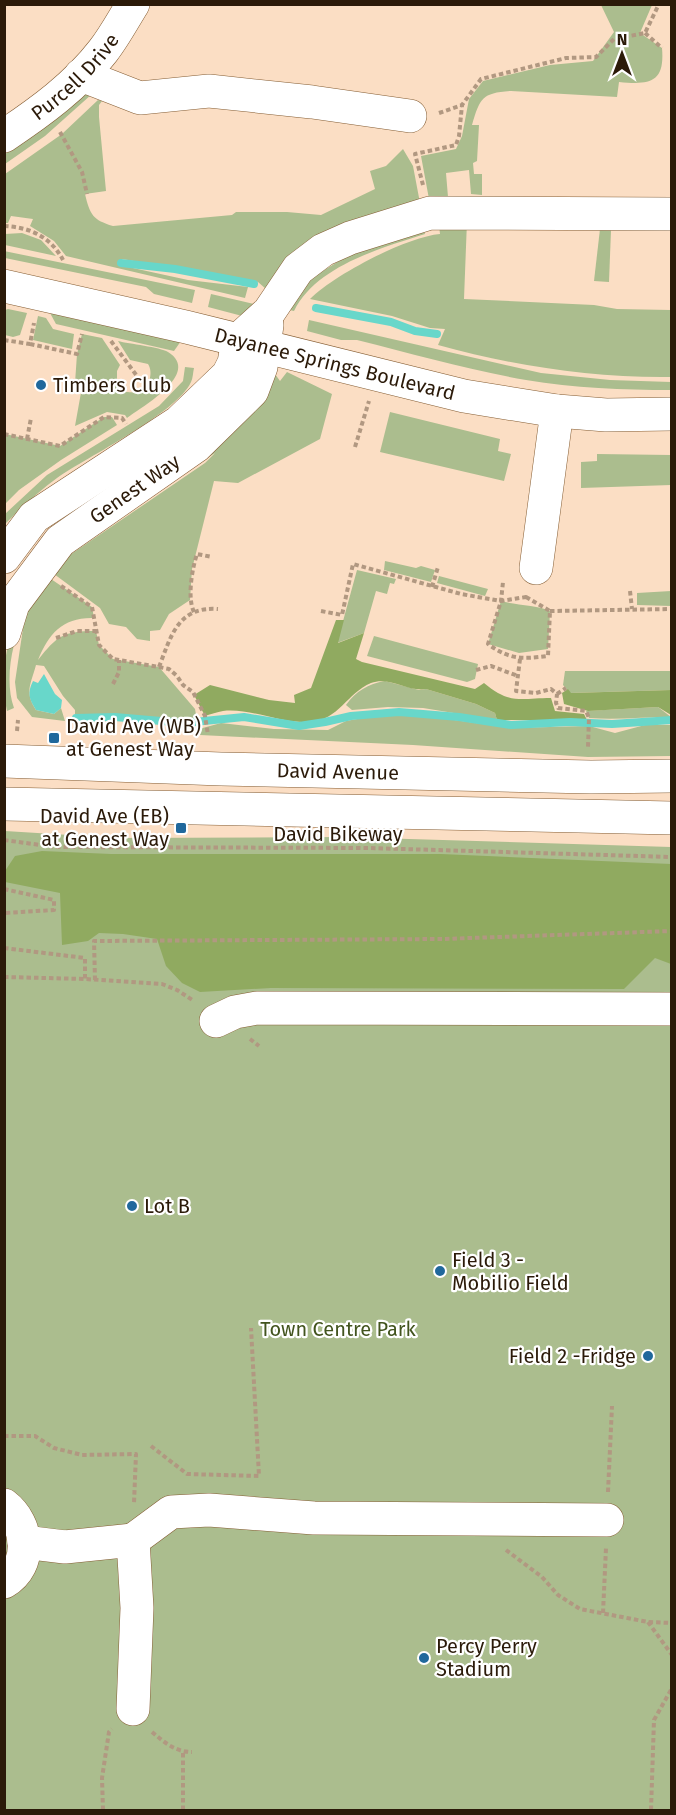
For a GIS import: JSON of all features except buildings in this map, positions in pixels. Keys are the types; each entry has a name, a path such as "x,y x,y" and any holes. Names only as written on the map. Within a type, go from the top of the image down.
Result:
{"street":[{"name":"Purcell Drive","path":"4,136 47,106 81,75 103,51 133,4"},
{"path":"81,75 140,98 167,87 312,102 410,116"},
{"path":"251,344 298,269 323,250 350,238 430,213 460,204 672,214"},
{"name":"Dayanee Springs Boulevard","path":"4,286 251,344 372,395 464,396 557,411 606,416 672,414"},
{"name":"Genest Way","path":"4,557 34,517 179,422 228,375 234,363 251,344 261,367 252,391 196,446 60,541 13,604 4,633"},
{"path":"536,568 557,411"},
{"name":"David Avenue","path":"4,761 257,769 672,776"},
{"name":"David Avenue","path":"4,804 672,818"},
{"path":"218,1020 235,1012 257,1008 672,1009"},
{"path":"4,1505 18,1519 24,1534 25,1551 20,1566 10,1579 4,1582"},
{"path":"24,1542 64,1546 133,1540 171,1512 209,1510 314,1518 608,1520"},
{"path":"133,1540 137,1608 133,1709"}],"path":[{"path":"645,33 659,4"},
{"path":"645,33 662,48"},
{"path":"415,154 456,145 462,105 482,79 566,58 596,57 614,39 645,33"},
{"path":"410,116 436,114 462,105"},
{"path":"60,132 82,172 87,194"},
{"path":"4,226 18,226 47,238 58,250 63,260"},
{"path":"30,344 36,314"},
{"path":"4,340 77,354 82,334"},
{"path":"110,340 137,376"},
{"path":"355,447 372,395"},
{"path":"4,434 60,446 105,417 122,418 126,424"},
{"path":"27,439 31,418"},
{"path":"194,612 190,600 192,569 197,554 212,557"},
{"path":"321,611 342,615 353,564 432,587 501,601 526,597 550,611 672,609"},
{"path":"432,587 438,567"},
{"path":"503,582 501,601 488,644 500,653 520,659 548,656 550,611"},
{"path":"59,585 92,607 99,645 113,659 169,669 183,685 193,692 205,716 208,735"},
{"path":"630,591 632,609"},
{"path":"159,667 178,623 194,612 218,609"},
{"path":"56,638 77,631 96,631"},
{"path":"520,659 516,691 536,693 551,689 557,694"},
{"path":"113,684 120,672 120,660"},
{"path":"476,670 490,666 518,676"},
{"path":"566,688 557,694 556,703 558,708 586,711 589,718 588,757"},
{"name":"David Bikeway","path":"4,840 66,847 369,848 672,858"},
{"path":"4,889 54,900 54,910 4,913"},
{"path":"95,980 94,940 442,939 672,931"},
{"path":"4,948 85,958 85,979"},
{"path":"4,977 162,984 177,990 259,1046"},
{"path":"151,1446 187,1474 259,1476 251,1328"},
{"path":"4,1436 35,1436 54,1448 82,1455 136,1454 133,1540"},
{"path":"501,1546 542,1577 558,1595 580,1609 648,1622 672,1623"},
{"path":"648,1622 672,1655"},
{"path":"651,1810 654,1720 672,1688"},
{"path":"103,1810 102,1778 109,1732 133,1709 146,1726 167,1745 183,1752 192,1752"},
{"path":"183,1752 183,1810"}],"green space":[{"path":"601,5 652,5 640,33 662,48 661,68 658,75 647,82 619,82 617,97 511,91 488,96 480,103 472,125 479,125 477,161 473,163 474,174 482,174 482,195 471,194 469,170 446,173 448,197 429,199 421,156 456,149 462,136 469,99 483,81 550,65 593,61 614,32"},
{"path":"82,93 92,94 45,136 5,164 5,154"},
{"path":"98,100 102,101 99,105 99,117 106,191 85,194 93,216 113,226 232,215 236,212 321,215 375,189 370,171 386,166 403,149 413,166 420,203 266,289 258,282 122,259 119,265 188,280 248,287 245,298 66,256 54,241 30,226 33,219 11,216 8,223 5,223 5,174 62,134"},
{"path":"467,221 464,299 594,305 617,309 671,310 671,377 583,373 495,359 438,345 445,329 430,328 392,316 310,299 336,279 371,259 409,242 440,234 439,225"},
{"path":"423,228 425,234 351,261 318,282 304,295 294,311 285,309 307,281 350,254"},
{"path":"600,229 611,230 609,282 594,281"},
{"path":"22,233 41,240 56,256 5,245 5,234"},
{"path":"4,251 195,290 192,303 154,294 146,287 5,258"},
{"path":"211,294 254,304 246,317 208,307"},
{"path":"5,310 27,313 20,335 13,337 5,335"},
{"path":"50,313 181,341 174,351 56,324"},
{"path":"38,316 46,318 53,329 74,334 72,349 33,340"},
{"path":"309,320 541,373 610,380 671,382 671,390 580,387 505,376 357,340 341,340 307,331"},
{"path":"82,334 102,338 120,365 117,371 117,382 126,392 137,392 145,388 149,381 150,368 148,364 130,360 118,341 168,352 177,360 178,370 166,389 127,418 125,415 107,412 75,426 82,387 75,383 77,354"},
{"path":"185,367 194,368 192,380 182,394 168,407 130,434 57,478 5,524 5,514 47,475 159,406 183,381"},
{"path":"287,372 332,394 320,439 238,483 214,481 192,569 190,600 169,614 160,630 150,631 150,641 137,639 126,627 109,624 100,608 54,574 61,561 205,463 215,453 111,521 63,556 44,579 26,613 51,579 92,607 94,618 74,620 58,628 47,642 38,660 50,645 62,636 76,632 96,631 99,645 113,659 159,667 195,709 197,720 75,714 75,710 44,666 36,665 29,693 32,704 36,710 54,714 61,708 65,721 32,717 17,698 15,682 25,615 16,637 11,661 10,685 14,708 7,711 4,670 12,630 20,608 45,566 80,532 205,451 239,417 270,378 275,374 280,381"},
{"path":"390,412 500,439 498,451 511,454 504,481 380,452"},
{"path":"104,417 112,417 117,425 61,460 19,490 5,504 5,434 60,446"},
{"path":"597,454 671,455 671,485 581,488 581,462 597,461"},
{"path":"385,561 435,570 431,582 384,570"},
{"path":"357,570 396,579 394,584 390,583 387,594 376,591 364,633 337,643"},
{"path":"439,576 488,589 485,596 437,583"},
{"path":"671,591 671,606 637,605 637,593"},
{"path":"501,601 540,607 550,611 548,649 519,653 488,644"},
{"path":"336,620 344,620 338,643 364,633 356,659 362,662 475,689 484,683 501,695 516,699 551,698 555,711 584,714 587,720 497,720 495,713 476,704 426,689 385,681 378,681 363,687 336,711 320,720 310,722 288,721 234,711 223,711 205,716 194,695 210,685 269,700 295,703 294,695 311,688"},
{"path":"374,636 478,664 475,679 467,682 367,656"},
{"path":"565,671 671,671 671,690 570,693 563,685"},
{"path":"385,681 419,690 426,689 476,704 495,713 497,720 423,708 388,707 352,710 346,705 363,689"},
{"path":"568,689 571,693 671,690 671,715 658,707 588,711 564,704 562,693"},
{"path":"658,707 671,717 589,718 586,711"},
{"path":"374,716 425,716 511,728 589,726 615,733 645,725 671,725 671,756 588,757 413,745 200,735 199,729 221,723 274,729 328,730 346,721"},
{"name":"Town Centre Park","path":"5,831 118,838 342,837 671,847 671,1810 5,1810"},
{"path":"42,851 111,854 441,854 671,864 671,964 655,958 624,989 271,988 200,992 182,983 166,966 157,939 99,933 88,941 62,945 60,893 5,882 5,871 15,856"}],"water":[{"path":"44,674 55,694 62,700 61,708 54,714 36,710 30,699 29,693 33,681 38,683"}],"waterway":[{"path":"121,263 175,269 254,284"},
{"path":"316,308 391,322 415,331 437,334"},
{"path":"76,718 115,717 184,723 244,717 299,726 351,716 399,712 459,717 511,725 570,722 612,724 672,720"}],"place":[{"name":"Timbers Club","path":"41,385"},
{"name":"David Ave (WB) at Genest Way","path":"54,738"},
{"name":"David Ave (EB) at Genest Way","path":"181,828"},
{"name":"Lot B","path":"132,1206"},
{"name":"Field 3 - Mobilio Field","path":"440,1271"},
{"name":"Field 2 -Fridge","path":"648,1356"},
{"name":"Percy Perry Stadium","path":"424,1658"}]}
